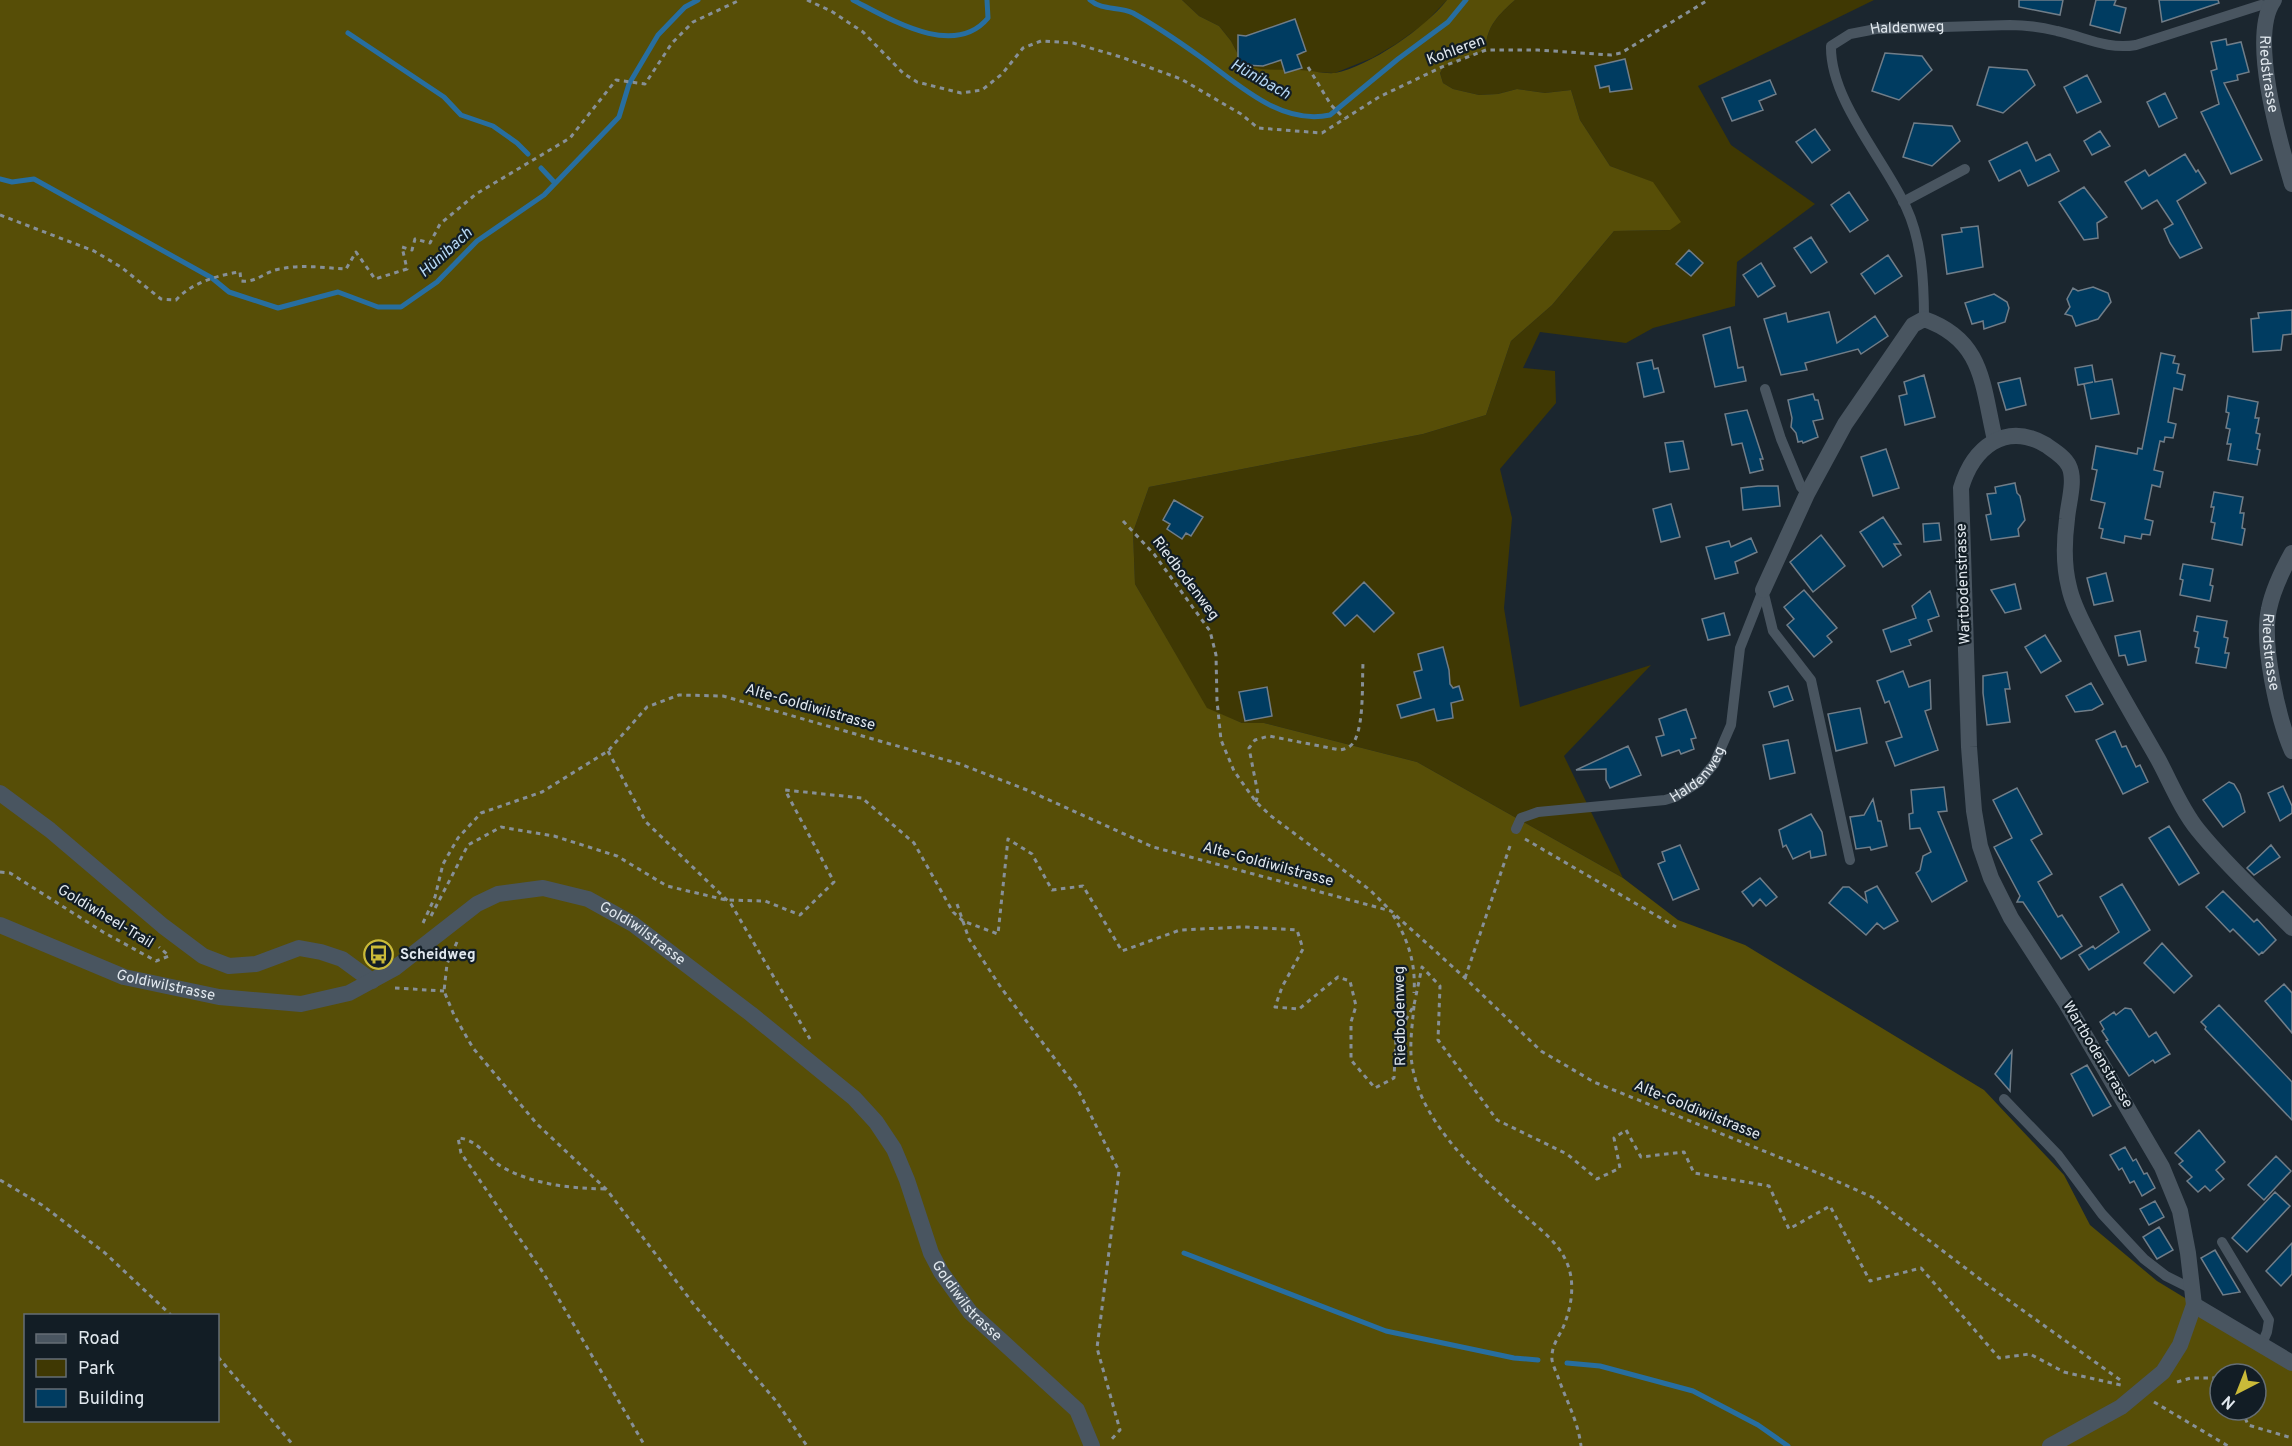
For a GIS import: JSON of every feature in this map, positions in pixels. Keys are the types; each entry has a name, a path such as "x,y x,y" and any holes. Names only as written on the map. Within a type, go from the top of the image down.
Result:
{"street":[{"name":"Riedstrasse","path":"2272,3 2264,32 2265,58 2271,103 2292,184"},
{"path":"1924,319 1942,325 1958,337 1973,355 1995,440 2007,436 2020,436 2038,441 2056,451 2070,466 2072,489 2067,518 2064,565 2078,614 2101,660 2198,830 2292,928"},
{"name":"Haldenweg","path":"1763,590 1807,494 1845,424 1913,325 1924,319"},
{"name":"Wartbodenstrasse","path":"1995,440 1975,457 1966,471 1961,488 1969,747 1974,811 1980,846 1990,878 2007,911 2066,1002 2162,1167 2186,1230 2193,1297 2180,1345 2163,1372 2134,1390 2121,1407 2050,1446"},
{"name":"Riedstrasse","path":"2292,553 2278,578 2268,617 2269,657 2283,730 2292,751"},
{"path":"0,793 50,830 163,926 203,956 229,966 256,964 299,948 342,959 372,981"},
{"name":"Goldiwilstrasse","path":"0,925 124,977 219,997 302,1004 349,993 372,981 407,961 477,904 498,894 543,888 588,899 633,924 751,1014 862,1106 894,1149 907,1180 931,1253 941,1272 970,1312 1077,1410 1092,1446"},
{"path":"2193,1297 2261,1346 2292,1363"}],"lane":[{"name":"Haldenweg","path":"1924,319 1924,280 1913,225 1903,202 1860,128 1836,79 1831,58 1832,46 1850,34 1876,28 2029,25 2058,31 2109,47 2121,48 2272,3"},
{"path":"1903,202 1965,169"},
{"path":"1765,389 1781,439 1801,488 1807,494"},
{"name":"Haldenweg","path":"1516,829 1521,818 1538,812 1665,800 1675,798 1699,782 1714,764 1731,725 1740,648 1763,590"},
{"path":"1763,590 1773,631 1811,680 1850,860"},
{"path":"2004,1099 2058,1155 2102,1214 2144,1259 2193,1297"},
{"path":"2222,1242 2268,1320 2267,1332 2261,1346"}],"path":[{"path":"0,215 94,251 121,267 161,299 176,300 185,290 224,274 240,272 241,281 251,282 279,269 306,267 346,269 356,252 375,279 407,269 402,246 412,250 415,239 430,243 440,224 476,194 570,138 616,80 645,84 672,43 693,22 740,0"},
{"name":"Kohleren","path":"807,0 831,11 863,33 903,73 917,82 961,93 982,90 1002,74 1023,48 1041,41 1073,43 1121,57 1181,79 1241,114 1258,128 1323,133 1344,117 1398,88 1444,66 1486,50 1538,50 1611,55 1621,52 1708,0"},
{"path":"1308,66 1331,105 1344,117"},
{"name":"Riedbodenweg","path":"1124,521 1154,554 1210,631 1216,655 1221,740 1234,771 1270,816 1370,890 1390,911 1405,937 1414,964 1411,1045 1414,1074 1425,1104 1449,1140 1479,1176 1556,1244 1568,1263 1573,1283 1563,1329 1555,1343 1552,1360 1579,1427 1581,1446"},
{"path":"1256,801 1258,794 1249,748 1255,740 1269,736 1341,750 1347,749 1355,739 1360,720 1363,663"},
{"name":"Alte-Goldiwilstrasse","path":"421,929 435,897 443,864 458,838 481,813 542,792 609,751 647,707 679,695 723,696 960,764 1027,790 1154,847 1390,911 1465,978 1541,1051 1594,1082 1872,1197 1993,1289 2134,1390 2228,1446"},
{"path":"609,751 646,822 726,900 813,1045"},
{"path":"427,925 468,845 501,827 554,836 617,856 667,886 726,900 765,901 800,915 834,882 785,790 862,798 914,843 954,912 963,921 998,934 1008,839 1032,854 1052,890 1083,886 1122,951 1180,930 1243,927 1297,930 1303,949 1282,987 1275,1007 1299,1009 1338,977 1350,981 1356,1006 1351,1022 1351,1060 1375,1088 1394,1078 1396,1038 1414,1005 1422,966 1440,986 1438,1040 1497,1120 1567,1154 1597,1179 1620,1168 1614,1138 1626,1130 1641,1157 1684,1152 1694,1173 1770,1186 1789,1229 1830,1206 1870,1281 1921,1268 1999,1358 2030,1354 2064,1372 2134,1390"},
{"path":"1465,978 1516,829 1546,853 1676,927"},
{"name":"Goldiwheel-Trail","path":"0,872 10,873 103,932 156,961 169,956 153,941"},
{"path":"957,904 969,939 1002,989 1077,1088 1119,1171 1098,1348 1120,1430 1106,1446"},
{"path":"459,939 447,964 444,992 473,1048 494,1076 537,1124 607,1190 695,1306 776,1401 807,1446"},
{"path":"372,981 399,989 444,992"},
{"path":"607,1190 563,1188 526,1179 501,1167 466,1138 458,1138 461,1153 544,1274 645,1446"},
{"path":"0,1180 42,1205 105,1253 170,1314"},
{"path":"219,1358 294,1446"},
{"path":"2247,1422 2248,1425 2292,1438"}],"green space":[{"path":"1182,0 1447,0 1424,24 1396,44 1372,58 1335,73 1257,70 1243,64 1231,41 1219,26 1199,16"},
{"path":"1515,0 1874,0 1698,86 1731,145 1815,204 1737,262 1735,306 1653,328 1626,343 1540,332 1523,368 1555,371 1556,403 1500,469 1512,518 1504,608 1520,707 1651,665 1564,756 1623,878 1417,762 1264,723 1242,723 1207,709 1135,584 1133,532 1149,487 1423,434 1486,415 1511,341 1552,305 1614,231 1670,230 1652,182 1610,166 1580,120 1571,90 1545,93 1517,89 1498,94 1479,95 1453,89 1443,83 1440,73 1444,66 1486,50 1491,28"}],"shaded area":[{"path":"0,0 1182,0 1199,16 1219,26 1231,41 1243,64 1263,69 1335,73 1364,63 1396,44 1438,11 1447,0 1515,0 1491,28 1486,50 1444,66 1440,73 1443,83 1453,89 1479,95 1498,94 1517,89 1545,93 1571,90 1580,120 1610,166 1653,182 1681,222 1670,230 1614,231 1552,305 1511,341 1486,415 1423,434 1149,487 1133,532 1135,584 1207,708 1242,723 1264,723 1417,762 1623,878 1678,920 1745,945 1984,1090 2064,1175 2090,1225 2157,1281 2292,1363 2292,1446 0,1446"}],"building":[{"path":"2019,0 2063,0 2060,15 2019,7"},
{"path":"2096,0 2116,0 2114,5 2126,8 2120,33 2090,25"},
{"path":"2159,0 2218,0 2219,3 2162,22"},
{"path":"1295,19 1306,51 1297,55 1302,68 1285,73 1281,60 1263,66 1238,63 1238,35 1246,36"},
{"path":"2226,39 2227,45 2241,42 2249,72 2237,75 2238,80 2224,83 2262,160 2231,174 2201,112 2219,104 2211,71 2217,69 2211,42"},
{"path":"1885,53 1922,56 1932,70 1899,100 1872,91"},
{"path":"1625,59 1632,89 1610,92 1609,86 1600,88 1595,66"},
{"path":"1989,67 2027,70 2035,85 2003,113 1977,105"},
{"path":"2087,75 2101,102 2077,113 2064,87"},
{"path":"1770,80 1776,94 1759,101 1763,110 1732,121 1722,98"},
{"path":"2165,93 2177,118 2159,127 2147,102"},
{"path":"1914,123 1952,126 1960,141 1932,166 1903,157"},
{"path":"1815,129 1830,150 1812,163 1796,142"},
{"path":"2100,131 2110,146 2092,155 2084,141"},
{"path":"2027,142 2036,161 2050,154 2059,171 2028,186 2020,170 1999,181 1989,161"},
{"path":"2185,154 2206,183 2177,201 2202,248 2180,258 2164,229 2173,224 2157,200 2142,209 2125,182 2145,170 2149,176"},
{"path":"2084,187 2107,217 2097,223 2098,238 2084,240 2059,202"},
{"path":"1849,192 1868,220 1850,232 1831,205"},
{"path":"1978,226 1983,267 1947,274 1942,235 1962,232 1961,228"},
{"path":"1811,237 1827,262 1811,273 1794,248"},
{"path":"1689,250 1703,263 1691,276 1676,264"},
{"path":"1888,255 1902,276 1875,294 1861,274"},
{"path":"1761,263 1775,286 1758,297 1743,275"},
{"path":"2093,287 2108,293 2111,302 2098,319 2076,326 2072,316 2065,314 2070,307 2067,299 2073,288 2078,291"},
{"path":"1994,294 2007,302 2009,308 2005,322 1984,329 1983,321 1972,324 1965,303"},
{"path":"2292,310 2292,334 2283,335 2281,350 2253,352 2251,319 2259,318 2258,313"},
{"path":"1829,312 1837,343 1875,316 1888,336 1861,354 1858,349 1805,363 1807,370 1781,375 1764,319 1786,313 1788,322"},
{"path":"1730,327 1738,368 1743,367 1746,381 1715,387 1703,335"},
{"path":"2161,353 2175,356 2173,363 2179,364 2177,373 2185,375 2182,390 2174,388 2168,422 2176,424 2173,438 2165,437 2164,442 2160,441 2154,470 2163,472 2160,487 2152,485 2145,519 2153,521 2150,535 2142,534 2141,539 2125,536 2124,543 2101,538 2103,529 2099,528 2105,503 2091,500 2097,470 2092,469 2096,446 2137,454 2138,448 2142,449"},
{"path":"1652,360 1654,369 1658,368 1664,392 1644,397 1637,363"},
{"path":"2092,365 2095,382 2112,379 2119,414 2091,419 2084,384 2093,382 2078,385 2075,368"},
{"path":"1924,375 1935,417 1905,425 1899,396 1907,394 1904,382"},
{"path":"2020,378 2026,405 2006,410 1998,383"},
{"path":"1813,394 1815,400 1818,400 1823,419 1813,421 1818,437 1803,443 1798,442 1796,433 1791,427 1792,418 1788,400"},
{"path":"2228,396 2258,402 2255,418 2259,418 2256,433 2260,434 2257,449 2260,450 2257,465 2228,460 2231,444 2227,444 2230,429 2226,428 2229,413 2226,412"},
{"path":"1747,410 1763,459 1760,459 1763,470 1750,473 1742,443 1732,445 1725,414"},
{"path":"1683,441 1689,469 1670,472 1665,443"},
{"path":"1886,449 1899,488 1873,496 1861,457"},
{"path":"2015,483 2025,520 2018,529 2019,536 1991,540 1986,515 1991,514 1987,494 1996,493 1995,487"},
{"path":"1778,486 1780,506 1743,510 1741,488"},
{"path":"2214,492 2243,497 2240,513 2244,513 2242,528 2245,529 2242,545 2212,539 2215,523 2211,522 2214,507 2211,507"},
{"path":"1174,500 1203,517 1191,536 1186,533 1182,539 1167,529 1170,524 1163,520"},
{"path":"1671,504 1680,537 1661,542 1653,509"},
{"path":"1883,517 1901,544 1894,544 1901,555 1883,567 1860,532"},
{"path":"1939,523 1941,540 1924,542 1923,524"},
{"path":"1821,535 1845,566 1813,592 1790,562"},
{"path":"1751,538 1757,552 1735,562 1738,573 1715,579 1706,547 1729,541 1731,547"},
{"path":"2183,564 2213,569 2210,601 2180,595"},
{"path":"2106,573 2113,601 2094,605 2087,578"},
{"path":"1364,582 1394,613 1374,632 1357,615 1345,626 1333,613"},
{"path":"2015,584 2021,609 2005,613 1991,590"},
{"path":"1804,590 1837,628 1827,636 1832,642 1814,657 1787,625 1794,619 1784,607"},
{"path":"1930,591 1939,616 1928,620 1932,631 1909,640 1911,645 1891,652 1883,630 1916,618 1912,606"},
{"path":"1724,613 1730,635 1708,640 1702,619"},
{"path":"2197,616 2227,621 2224,637 2228,638 2225,653 2229,653 2226,668 2196,663 2199,648 2195,647 2198,632 2194,631"},
{"path":"2140,631 2146,661 2128,665 2125,655 2119,656 2115,636"},
{"path":"2045,635 2061,661 2041,673 2025,647"},
{"path":"1443,647 1450,684 1453,688 1459,686 1463,700 1451,703 1453,718 1437,721 1434,709 1401,718 1397,705 1421,698 1414,672 1422,670 1418,654"},
{"path":"1903,671 1909,687 1930,680 1931,709 1925,711 1938,750 1895,766 1886,742 1902,737 1889,701 1885,703 1877,681"},
{"path":"2007,672 2010,689 2005,689 2010,722 1987,725 1983,676"},
{"path":"2091,683 2103,704 2092,710 2075,712 2066,696"},
{"path":"1788,686 1793,700 1774,707 1769,692"},
{"path":"1267,687 1272,716 1245,721 1239,692"},
{"path":"1860,708 1867,743 1836,751 1828,714"},
{"path":"1686,709 1696,738 1691,739 1694,749 1681,754 1679,750 1662,756 1656,737 1664,735 1659,719"},
{"path":"2115,731 2122,747 2126,746 2136,767 2140,765 2148,782 2123,794 2096,740"},
{"path":"1788,740 1795,773 1770,779 1763,745"},
{"path":"1628,746 1641,775 1610,788 1606,780 1606,769 1576,770"},
{"path":"2229,782 2234,784 2240,794 2245,812 2223,827 2203,800"},
{"path":"2283,786 2292,806 2292,813 2280,821 2268,793"},
{"path":"1944,787 1947,811 1938,812 1967,881 1932,902 1916,873 1920,870 1923,856 1931,852 1920,828 1910,829 1909,814 1913,813 1911,790"},
{"path":"2017,788 2042,834 2031,840 2052,874 2038,882 2058,917 2062,915 2082,946 2061,959 2023,902 2017,902 2020,896 1994,847 2012,838 1993,800"},
{"path":"1873,799 1887,846 1871,850 1870,847 1856,849 1850,817 1864,815"},
{"path":"1811,814 1822,832 1826,855 1811,858 1810,851 1793,859 1786,845 1783,847 1779,830"},
{"path":"2169,826 2199,873 2179,885 2149,838"},
{"path":"1680,845 1699,889 1673,900 1658,864 1665,861 1662,852"},
{"path":"2271,845 2280,857 2254,875 2247,868"},
{"path":"1760,878 1777,897 1766,906 1760,899 1753,906 1742,892"},
{"path":"2122,884 2150,930 2089,970 2079,955 2093,946 2095,949 2119,932 2100,897"},
{"path":"1877,886 1898,921 1884,929 1877,923 1866,935 1829,903 1843,887 1849,887 1867,902 1865,892"},
{"path":"2223,891 2254,922 2257,919 2276,940 2263,953 2259,955 2233,929 2230,932 2206,907"},
{"path":"2162,943 2192,976 2174,993 2144,963"},
{"path":"2284,984 2292,993 2292,1033 2265,1001"},
{"path":"2219,1005 2292,1082 2292,1120 2205,1029 2206,1027 2201,1022"},
{"path":"2125,1008 2131,1009 2149,1037 2156,1032 2170,1054 2155,1063 2153,1060 2129,1076 2106,1041 2108,1040 2102,1031 2104,1029 2100,1022 2114,1012 2116,1015"},
{"path":"2012,1051 2010,1091 1995,1074"},
{"path":"2087,1065 2111,1106 2093,1116 2071,1074"},
{"path":"2199,1130 2225,1162 2216,1170 2224,1179 2210,1191 2205,1186 2198,1192 2187,1181 2192,1177 2179,1164 2183,1161 2175,1153"},
{"path":"2125,1147 2133,1161 2136,1159 2144,1174 2147,1173 2155,1188 2142,1196 2134,1181 2130,1183 2122,1168 2119,1170 2110,1155"},
{"path":"2276,1156 2291,1171 2264,1200 2248,1185"},
{"path":"2275,1192 2290,1206 2247,1252 2232,1238"},
{"path":"2155,1201 2164,1217 2149,1225 2140,1209"},
{"path":"2159,1227 2173,1250 2157,1259 2143,1237"},
{"path":"2292,1243 2292,1274 2281,1286 2266,1271"},
{"path":"2215,1250 2240,1292 2223,1295 2201,1258"}],"waterway":[{"name":"Hünibach","path":"0,179 12,182 34,179 212,278 229,292 278,308 338,292 378,307 401,307 437,282 477,241 544,195 619,117 629,84 658,35 685,7 698,0"},
{"name":"Hünibach","path":"853,0 903,25 922,32 940,35 958,35 974,30 988,18 987,0"},
{"name":"Hünibach","path":"1090,0 1100,6 1128,11 1142,18 1260,100 1294,114 1312,117 1330,115 1398,59 1448,22 1466,0"},
{"path":"348,33 444,97 461,115 493,126 528,154"},
{"path":"541,168 555,183"},
{"path":"1184,1253 1386,1331 1514,1358 1538,1360"},
{"path":"1567,1363 1600,1366 1693,1391 1758,1425 1788,1446"}],"place":[{"name":"Scheidweg","path":"379,955"}]}
